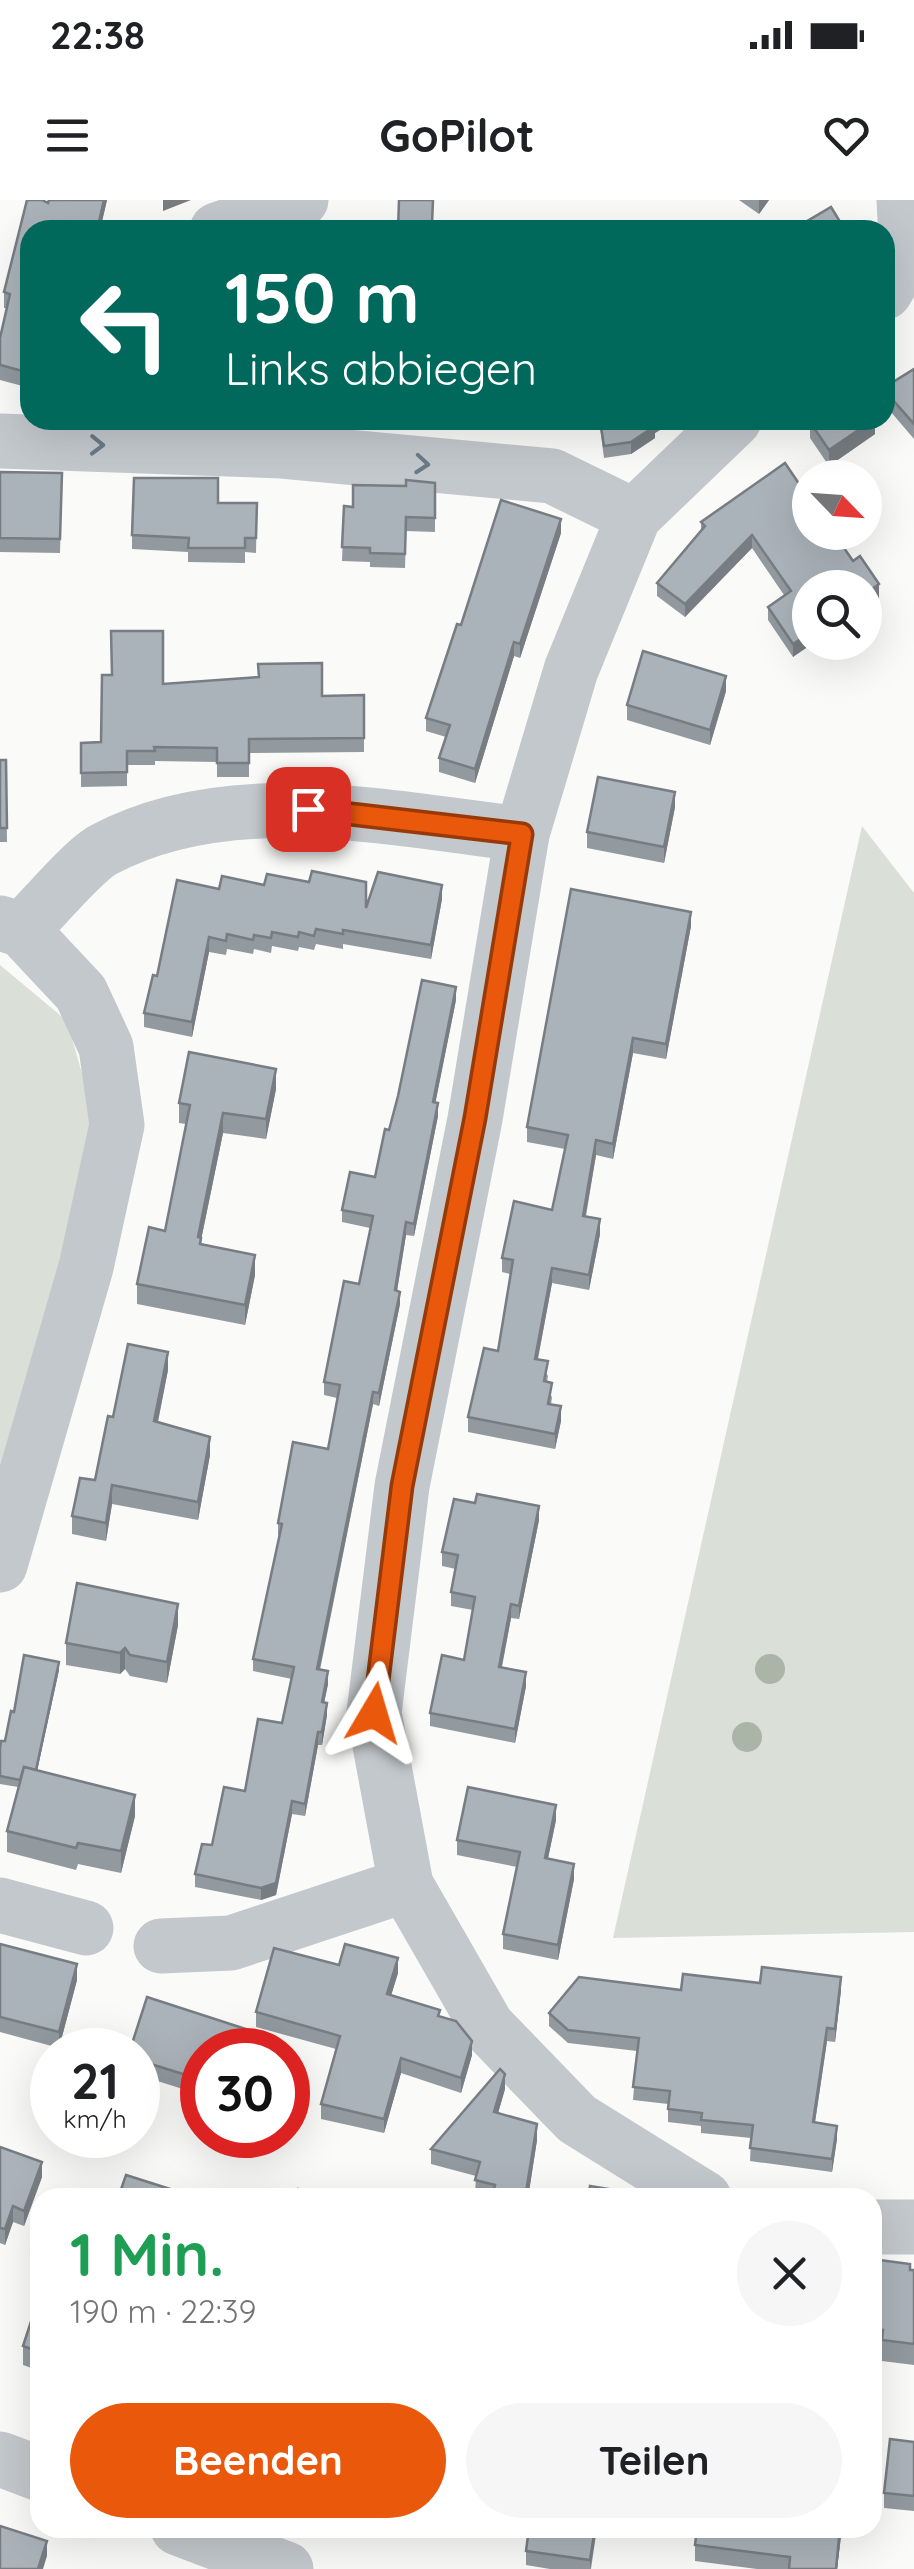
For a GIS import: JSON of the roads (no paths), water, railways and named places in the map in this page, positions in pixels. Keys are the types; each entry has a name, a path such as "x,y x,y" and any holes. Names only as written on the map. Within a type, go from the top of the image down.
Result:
{"street":[{"path":"245,220 300,200"},
{"path":"896,274 904,200"},
{"path":"688,2188 576,2119 487,2026 406,1885 374,1713 402,1486 475,1118 522,834 571,670 634,516 724,430"},
{"path":"0,441 282,451 552,476 634,516"},
{"path":"0,1565 86,1267 117,1125 106,1047 81,993 11,927 100,852 177,820 308,809 522,834"},
{"path":"161,1946 231,1943 406,1885"},
{"path":"0,1905 86,1928"},
{"path":"882,2226 914,2227"},
{"path":"0,2459 30,2470"},
{"path":"204,2538 286,2569"}]}
